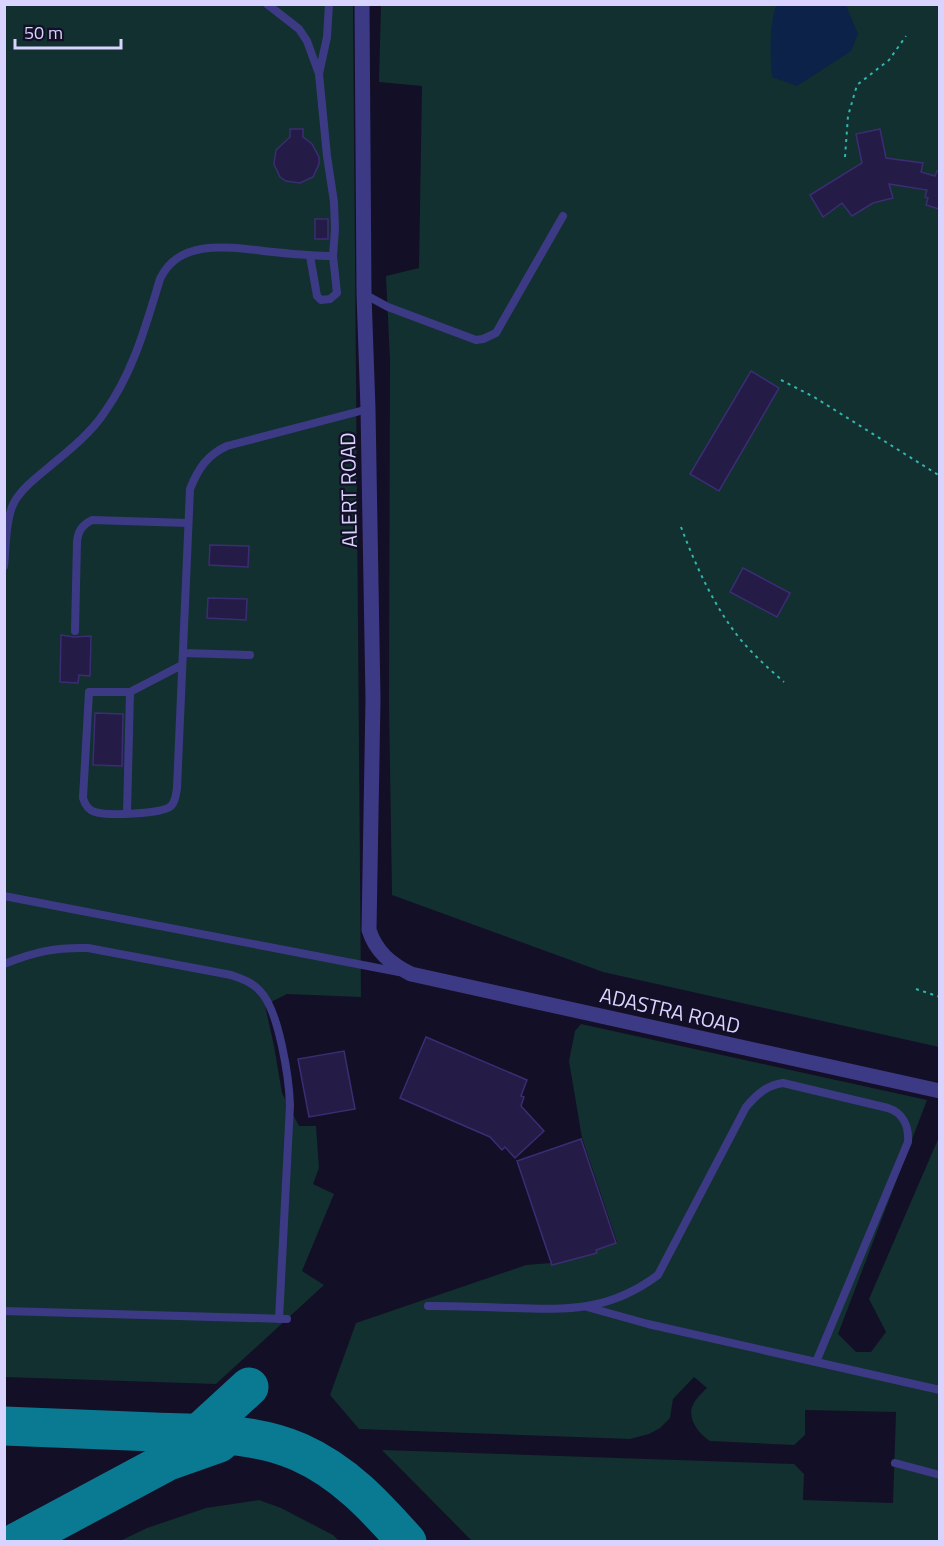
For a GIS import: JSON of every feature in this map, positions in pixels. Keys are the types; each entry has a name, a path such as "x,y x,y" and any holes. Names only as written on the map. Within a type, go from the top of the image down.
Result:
{"street":[{"name":"ALERT ROAD","path":"362,4 364,294 373,699 369,930 377,948 394,965"},
{"name":"ADASTRA ROAD","path":"394,965 411,974 939,1091"}],"lane":[{"path":"267,4 299,28 307,41 319,74 334,202 333,256 337,293 325,301 317,296 310,256"},
{"path":"319,74 327,37 329,4"},
{"path":"364,294 388,307 476,340 483,339 496,333 563,216"},
{"path":"4,566 12,505 31,482 81,440 103,415 137,351 165,268 175,259 189,252 223,246 310,256 333,256"},
{"path":"182,664 130,692 89,692 83,798 87,807 96,813 164,811 175,799 183,653 190,489 197,471 219,450 368,409"},
{"path":"75,631 78,534 85,523 92,520 188,523"},
{"path":"183,653 250,655"},
{"path":"127,813 130,692"},
{"path":"4,896 411,974"},
{"path":"4,964 43,950 69,947 88,948 244,979 261,992 273,1014 290,1105 283,1319 4,1311"},
{"path":"428,1306 563,1310 586,1307 631,1293 658,1275 746,1107 768,1087 783,1083 888,1108 900,1114 908,1133 908,1142 816,1362"},
{"path":"586,1307 648,1324 939,1390"},
{"path":"895,1463 939,1475"},
{"path":"927,1471 939,1468"}],"path":[{"path":"845,157 848,116 857,85 889,60 906,36"},
{"path":"781,380 814,397 939,476"},
{"path":"681,527 704,579 736,634 759,660 784,682"},
{"path":"916,989 939,997"}],"green space":[{"path":"5,5 353,5 361,997 287,994 265,1005 282,1093 299,1126 316,1126 319,1168 313,1184 334,1194 302,1271 324,1285 216,1384 5,1377"},
{"path":"381,5 939,5 939,1047 603,972 392,895 389,703 390,360 386,276 419,268 422,86 379,82"},
{"path":"581,1024 927,1100 838,1334 856,1352 871,1352 886,1332 869,1299 939,1137 939,1541 472,1541 382,1450 794,1464 804,1474 803,1500 893,1503 896,1412 805,1410 805,1435 794,1445 710,1441 698,1430 692,1419 694,1403 707,1388 694,1377 673,1399 670,1418 660,1428 649,1434 630,1439 359,1429 330,1395 356,1323 526,1265 551,1263 617,1242 582,1138 569,1061 575,1031"},
{"path":"259,1500 281,1508 333,1535 339,1541 120,1541 147,1528 206,1508"}],"water":[{"path":"776,5 846,5 858,34 851,51 797,86 772,77 772,23"}],"building":[{"path":"290,129 303,129 303,137 312,144 319,157 319,164 313,177 300,183 286,181 280,177 274,164 276,150 290,137"},
{"path":"880,129 886,158 923,163 921,172 935,176 939,171 939,209 926,205 927,190 889,184 893,198 873,203 852,216 842,203 823,217 810,195 862,163 856,134"},
{"path":"315,219 328,219 328,239 315,239"},
{"path":"751,371 779,388 719,491 690,474"},
{"path":"210,545 249,546 248,567 209,565"},
{"path":"743,568 790,593 777,617 730,592"},
{"path":"208,598 247,599 246,620 207,618"},
{"path":"61,635 91,636 90,676 79,675 78,683 60,682"},
{"path":"95,713 123,714 122,766 93,765"},
{"path":"426,1037 527,1080 521,1096 524,1097 521,1106 544,1131 515,1158 505,1147 502,1150 490,1137 400,1098"},
{"path":"344,1051 355,1109 309,1117 298,1059"},
{"path":"581,1139 616,1243 596,1250 597,1253 552,1265 517,1161"}],"taxiway":[{"path":"188,1443 249,1387"},
{"path":"4,1426 210,1434 246,1437 282,1445 315,1460 345,1480 371,1503 407,1542"},
{"path":"17,1542 168,1461 219,1443"}]}
